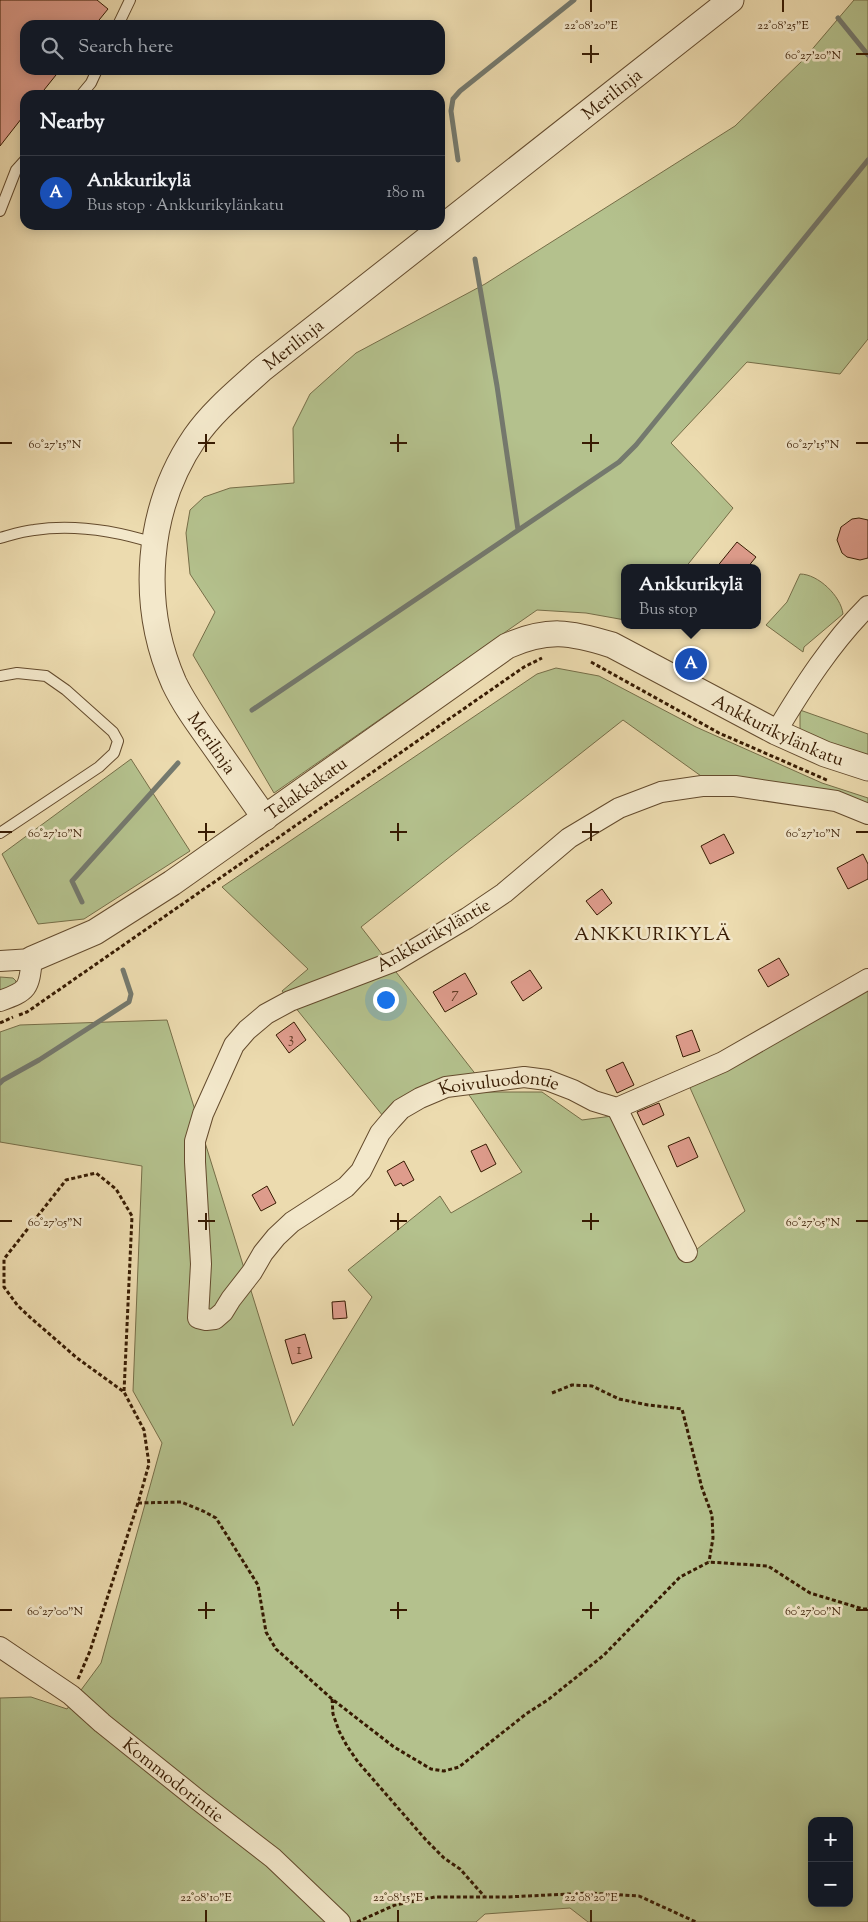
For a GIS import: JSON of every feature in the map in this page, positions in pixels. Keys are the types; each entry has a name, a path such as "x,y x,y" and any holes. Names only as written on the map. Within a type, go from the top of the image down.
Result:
{"street":[{"name":"Merilinja","path":"445,225 731,0"},
{"name":"Merilinja","path":"265,818 189,711 169,669 158,636 153,607 154,543 160,514 169,485 195,437 229,399 261,370 439,230"},
{"path":"776,732 818,667 848,627 868,606"},
{"name":"Telakkakatu","path":"0,961 32,959 95,932 172,883 507,646 542,634 583,636 612,645"},
{"name":"Ankkurikylänkatu","path":"612,645 776,732 825,754 868,768"},
{"name":"Ankkurikyläntie","path":"198,1318 201,1264 194,1162 195,1141 203,1114 234,1045 247,1030 266,1014 290,1001 395,961 467,918 504,893 569,838 619,808 660,792 702,786 735,786 836,801 868,814"},
{"path":"0,1001 23,991 29,984 32,959"},
{"path":"687,1252 617,1108 724,1062 868,980"},
{"name":"Koivuluodontie","path":"198,1318 206,1320 215,1319 223,1312 231,1298 252,1272 263,1253 276,1238 292,1222 346,1187 361,1171 380,1133 401,1109 420,1098 446,1087 524,1077 547,1080 594,1101 617,1108"},
{"name":"Kommodorintie","path":"0,1647 71,1695 161,1770 273,1858 340,1922"}],"lane":[{"path":"120,20 130,0"},
{"path":"86,90 95,75"},
{"path":"0,211 16,170 20,166"},
{"path":"0,538 32,530 58,527 118,532 154,543"},
{"path":"0,676 17,673 46,676 66,690 113,732 118,741 114,753 99,767 0,833"}],"path":[{"path":"0,1023 27,1012 524,668 536,660 549,655"},
{"path":"587,660 719,733 830,781"},
{"path":"71,1695 90,1651 149,1464 144,1430 124,1392 77,1358 18,1306 4,1287 4,1259 26,1228 66,1180 96,1173 116,1189 132,1216 124,1392"},
{"path":"552,1393 572,1384 592,1386 619,1398 648,1405 682,1409 702,1488 712,1515 713,1538 708,1562"},
{"path":"138,1503 181,1502 216,1518 258,1585 266,1632 276,1650 332,1699 394,1747 431,1768 444,1771 459,1767 526,1714 549,1699 604,1655 680,1577 708,1562 768,1566 810,1593 868,1609"},
{"path":"332,1699 333,1714 339,1731 358,1762 426,1840 444,1858 460,1869 484,1896"},
{"path":"356,1922 395,1905 435,1896 507,1897 589,1893 639,1896 696,1922"}],"green space":[{"path":"854,0 868,0 868,339 840,374 747,362 671,443 733,508 688,564 621,564 621,619 586,613 537,610 274,793 193,655 215,612 190,574 186,533 190,510 204,497 230,488 294,483 293,428 310,394 356,353 485,284 735,126 803,60"},
{"path":"800,574 814,578 827,587 838,600 843,614 804,647 803,652 766,625 787,602"},
{"path":"556,668 599,676 696,727 822,783 868,798 868,812 708,781 623,720 361,927 477,1076 383,1116 282,991 308,969 222,887 537,674"},
{"path":"800,710 868,734 868,756 831,746 800,731"},
{"path":"131,759 190,851 84,919 38,924 2,854"},
{"path":"0,977 13,978 16,981 15,985 0,991"},
{"path":"868,986 868,1922 588,1922 570,1908 485,1914 476,1922 0,1922 0,1698 31,1697 67,1709 101,1663 162,1443 133,1391 142,1166 0,1142 0,1032 20,1025 167,1020 293,1426 372,1297 348,1270 440,1196 451,1213 522,1172 467,1092 542,1092 582,1120 612,1116 682,1261 745,1211 687,1081"}],"building":[{"path":"0,0 97,0 108,9 99,20 20,20 20,75 56,75 44,90 20,90 20,120 0,146"},
{"path":"852,519 868,520 868,558 860,560 847,557 842,553 837,540 841,527"},
{"path":"737,542 756,557 750,564 719,564"},
{"path":"724,834 734,853 710,864 701,846"},
{"path":"863,854 868,864 868,879 848,889 837,868"},
{"path":"602,889 612,903 597,915 586,901"},
{"path":"779,958 789,975 768,987 758,970"},
{"path":"530,970 542,988 523,1001 511,982"},
{"path":"465,973 477,994 445,1012 433,992"},
{"path":"294,1022 306,1040 289,1053 276,1035"},
{"path":"692,1030 700,1051 683,1057 676,1036"},
{"path":"623,1062 634,1085 617,1093 606,1070"},
{"path":"659,1103 664,1115 643,1125 637,1112"},
{"path":"689,1137 698,1157 677,1167 668,1146"},
{"path":"486,1144 496,1164 481,1172 471,1151"},
{"path":"404,1161 414,1180 403,1186 401,1183 395,1186 387,1171"},
{"path":"267,1186 276,1203 261,1211 252,1195"},
{"path":"345,1301 347,1318 333,1319 332,1302"},
{"path":"305,1334 312,1358 292,1364 285,1340"}],"waterway":[{"path":"458,160 451,111 453,99 460,91 574,0"},
{"path":"838,18 868,55"},
{"path":"252,710 619,462 636,445 868,160"},
{"path":"475,259 497,386 518,530"},
{"path":"82,902 72,881 178,763"},
{"path":"0,1083 129,1002 131,994 123,970"}],"place":[{"name":"Ankkurikylä","path":"691,664"}],"district":[{"name":"ANKKURIKYLÄ","path":"653,933"}]}
